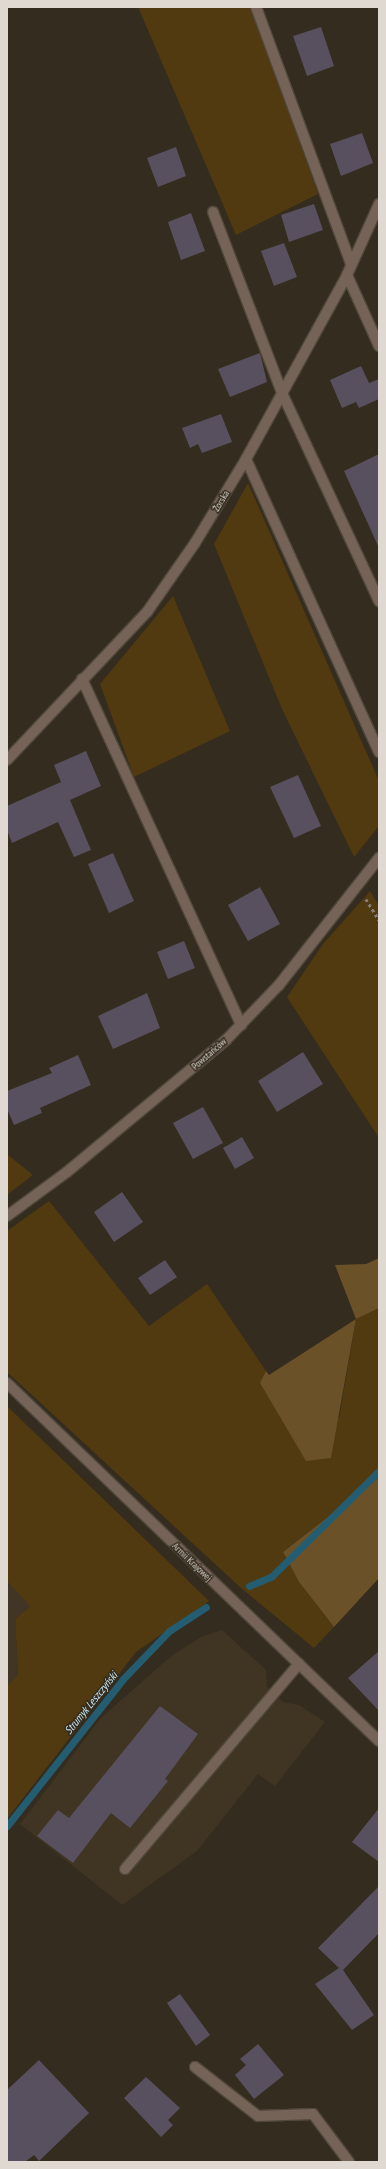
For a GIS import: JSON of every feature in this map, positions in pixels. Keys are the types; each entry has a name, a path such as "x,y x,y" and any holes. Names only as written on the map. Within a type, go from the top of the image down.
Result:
{"street":[{"path":"256,7 352,264"},
{"name":"Żorska","path":"7,760 147,612 196,543 246,459 352,264 379,204"},
{"path":"213,212 282,393 379,601"},
{"path":"346,275 379,346"},
{"path":"246,459 379,752"},
{"path":"82,679 241,1025"},
{"name":"Powstańców","path":"7,1216 67,1172 241,1025 279,985 379,858"},
{"name":"Armii Krajowej","path":"7,1383 379,1741"},
{"path":"125,1869 299,1664"},
{"path":"195,2067 258,2116 313,2114 349,2162"}],"path":[{"path":"357,885 379,920"}],"shaded area":[{"path":"138,7 251,7 318,194 236,235"},
{"path":"248,483 379,781 379,826 354,857 282,709 214,544"},
{"path":"173,596 230,731 134,777 100,684"},
{"path":"370,891 379,906 379,1138 287,997 323,944"},
{"path":"7,1154 33,1175 7,1195"},
{"path":"49,1201 149,1326 207,1284 266,1371 260,1384 339,1418 356,1319 379,1308 379,1477 283,1552 299,1582 334,1627 314,1648 241,1588 7,1372 7,1231"},
{"path":"379,1258 379,1308 356,1319 335,1265 366,1264"},
{"path":"356,1319 331,1458 306,1461 260,1383 266,1371 269,1375"},
{"path":"7,1406 209,1601 136,1652 7,1819 7,1686 18,1675 15,1619 30,1606 7,1581"},
{"path":"379,1477 379,1578 334,1627 299,1582 283,1552"},
{"path":"7,1567 38,1599 15,1619 18,1675 7,1686"},
{"path":"222,1630 266,1670 267,1687 283,1702 299,1705 325,1722 275,1786 258,1774 197,1851 122,1905 20,1824 101,1718 171,1656 201,1637"}],"building":[{"path":"321,27 334,66 307,76 293,36"},
{"path":"362,133 373,163 341,176 330,144"},
{"path":"176,147 186,176 158,187 147,158"},
{"path":"314,204 323,230 289,242 281,215"},
{"path":"191,213 205,251 181,260 168,222"},
{"path":"284,243 297,277 274,286 261,251"},
{"path":"260,353 267,382 230,397 218,369"},
{"path":"361,366 369,383 379,379 379,399 359,408 356,402 342,408 330,380"},
{"path":"221,414 232,442 202,453 198,444 190,448 182,428"},
{"path":"379,454 379,548 344,471"},
{"path":"86,751 101,786 70,800 91,850 74,857 58,822 12,843 7,830 7,806 61,782 54,765"},
{"path":"298,775 321,826 294,838 270,787"},
{"path":"113,853 134,901 109,913 88,864"},
{"path":"260,887 280,924 248,941 228,905"},
{"path":"184,941 195,968 168,979 157,952"},
{"path":"147,993 160,1028 113,1049 98,1016"},
{"path":"303,1052 323,1084 277,1112 258,1081"},
{"path":"78,1055 91,1085 40,1108 42,1113 14,1125 7,1109 7,1091 52,1073 49,1068"},
{"path":"203,1107 223,1143 193,1159 173,1123"},
{"path":"242,1137 254,1158 235,1169 223,1148"},
{"path":"122,1192 143,1222 114,1242 94,1212"},
{"path":"165,1260 177,1277 150,1295 138,1278"},
{"path":"379,1651 379,1711 348,1678"},
{"path":"160,1706 198,1734 165,1779 168,1781 130,1828 111,1813 73,1863 37,1836 58,1810 69,1818"},
{"path":"379,1808 379,1862 352,1842"},
{"path":"379,1886 379,1933 343,1970 374,2015 352,2030 315,1984 339,1968 318,1948"},
{"path":"180,1994 210,2035 196,2046 167,2003"},
{"path":"258,2044 284,2075 254,2099 235,2075 246,2065 240,2059"},
{"path":"39,2060 89,2113 39,2161 34,2155 25,2162 7,2162 7,2090"},
{"path":"146,2077 180,2108 168,2120 173,2125 161,2137 124,2098"}],"waterway":[{"name":"Strumyk Leszczyński","path":"249,1586 272,1576 379,1471"},
{"name":"Strumyk Leszczyński","path":"7,1826 123,1679 169,1631 206,1607"}]}
